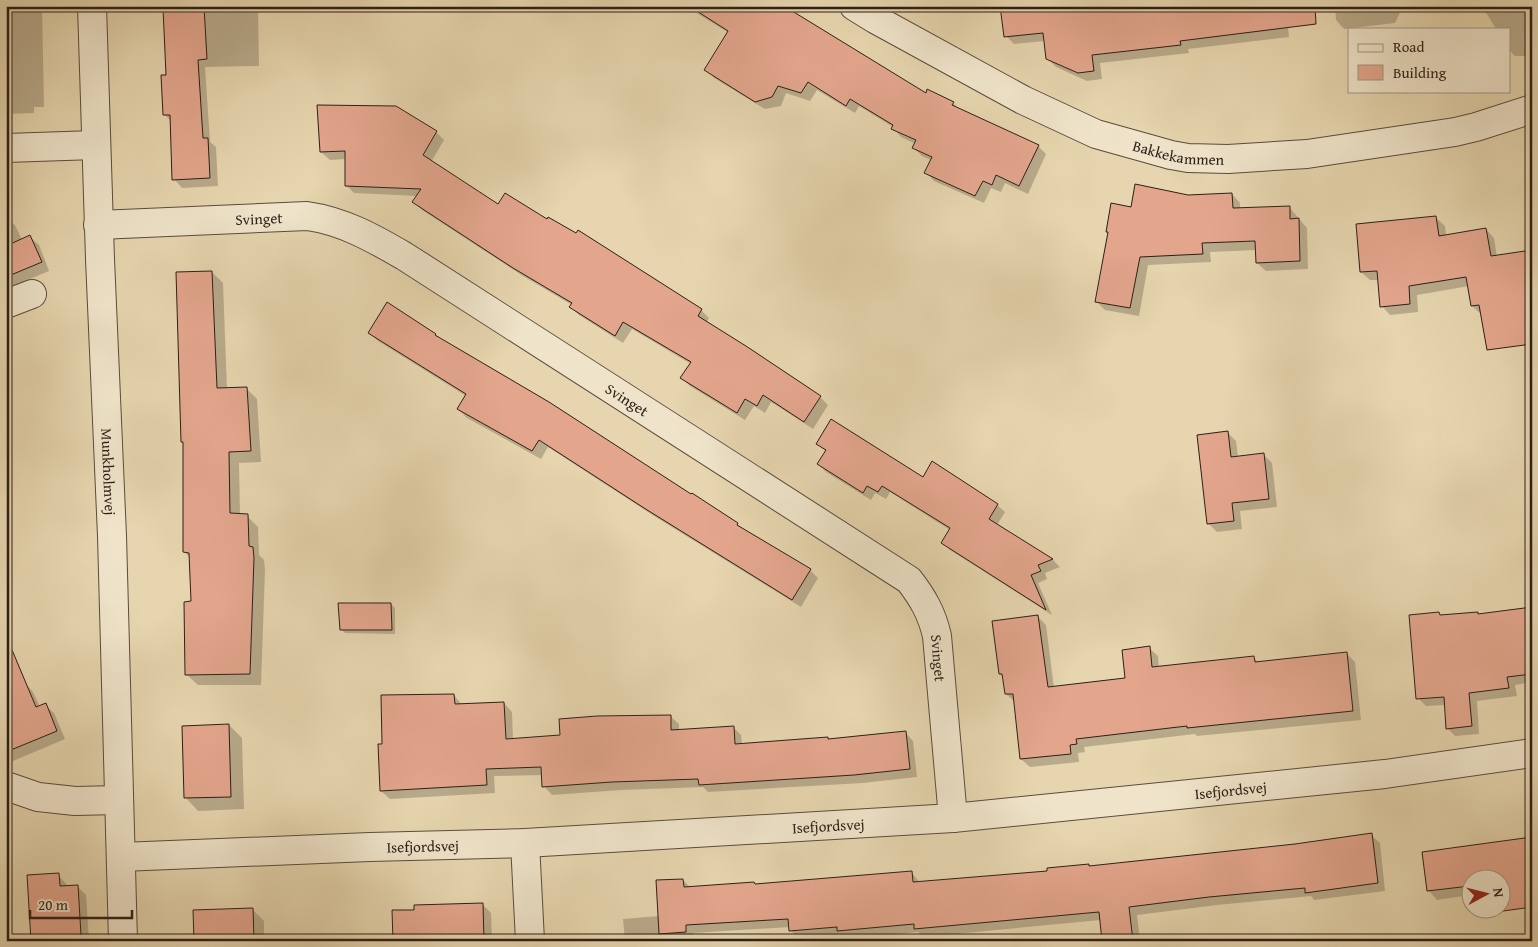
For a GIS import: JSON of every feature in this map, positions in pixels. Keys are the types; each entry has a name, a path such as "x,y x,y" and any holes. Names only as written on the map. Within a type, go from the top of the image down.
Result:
{"street":[{"name":"Munkholmvej","path":"92,6 98,226 112,536 123,941"},
{"name":"Bakkekammen","path":"854,6 1023,100 1096,134 1188,158 1228,159 1308,154 1455,132 1532,108"},
{"path":"6,148 95,145"},
{"name":"Svinget","path":"98,226 307,216 324,218 357,230 404,256 909,580 928,608 934,621 937,636 953,818"},
{"path":"6,304 32,294"},
{"name":"Isefjordsvej","path":"121,857 525,843 953,818 1385,774 1532,753"},
{"path":"6,786 38,797 75,801 119,800"},
{"path":"525,843 530,941"}],"building":[{"path":"204,6 207,59 198,60 203,138 208,138 210,178 172,180 170,115 163,115 161,75 166,75 163,8"},
{"path":"689,6 784,6 926,93 927,89 954,102 952,105 1039,145 1019,186 996,175 992,185 983,181 975,196 924,173 932,157 912,148 916,140 891,129 893,125 850,99 846,106 808,82 801,93 778,86 772,97 755,102 704,70 728,31"},
{"path":"1000,6 1315,6 1316,24 1180,41 1181,45 1092,55 1094,71 1078,73 1046,59 1043,33 1004,37"},
{"path":"317,105 396,106 437,131 423,155 498,204 505,193 547,219 548,217 576,233 578,230 702,309 698,316 821,396 804,422 763,395 757,406 745,399 737,413 680,378 691,362 623,322 615,336 569,307 572,303 513,268 412,202 421,189 345,186 345,151 320,152"},
{"path":"1135,184 1188,195 1232,193 1233,208 1290,206 1290,219 1299,218 1300,261 1256,263 1255,241 1202,243 1203,254 1140,257 1130,308 1095,302 1108,232 1106,232 1111,203 1131,207"},
{"path":"1436,216 1439,236 1486,228 1491,256 1532,250 1532,344 1487,350 1479,305 1471,306 1466,277 1409,286 1410,304 1380,307 1377,271 1360,272 1356,224"},
{"path":"30,235 42,262 6,277 6,246"},
{"path":"212,271 217,388 247,387 251,451 229,452 230,513 248,514 249,546 253,547 250,674 185,675 184,602 191,601 189,553 183,552 183,442 181,442 176,272"},
{"path":"387,302 435,335 549,402 738,523 737,525 811,569 792,600 539,440 532,451 457,409 466,394 368,333"},
{"path":"831,419 923,477 932,461 998,504 989,519 1053,559 1038,565 1041,571 1031,575 1046,610 941,543 950,528 882,486 878,492 867,486 863,493 817,464 826,450 816,444"},
{"path":"1228,431 1231,457 1264,453 1269,499 1232,503 1234,521 1207,524 1197,435"},
{"path":"338,603 391,603 392,630 340,630"},
{"path":"1532,607 1532,674 1507,677 1509,688 1469,693 1472,726 1446,729 1444,697 1416,699 1409,615 1439,612 1440,615 1478,612 1478,614"},
{"path":"1038,615 1048,687 1125,678 1122,650 1150,646 1152,667 1254,656 1255,662 1347,652 1353,711 1187,728 1187,726 1076,739 1077,744 1070,745 1071,754 1020,759 1013,694 1005,694 1002,674 999,674 992,621"},
{"path":"7,638 36,707 46,703 57,731 6,752"},
{"path":"454,694 455,704 504,702 506,739 560,735 559,719 597,716 671,715 671,730 734,726 735,744 828,737 828,739 906,731 910,769 854,775 699,785 698,779 542,787 541,767 486,769 487,785 380,791 378,744 382,744 381,695"},
{"path":"229,724 231,797 184,798 182,726"},
{"path":"1372,833 1378,883 1305,893 1305,888 1129,907 1133,941 1102,941 1099,912 914,929 914,924 837,931 837,927 789,931 788,919 686,925 686,932 659,934 656,880 683,879 684,887 754,882 755,884 912,871 913,882 1047,871 1047,868 1089,864 1089,866 1295,844"},
{"path":"1532,837 1532,907 1510,910 1510,870 1460,870 1460,887 1427,891 1422,852"},
{"path":"59,873 60,886 78,885 81,935 66,936 66,941 31,941 27,875"},
{"path":"483,903 484,941 393,941 392,910 414,910 414,905"},
{"path":"253,908 254,940 194,941 193,910"}]}
